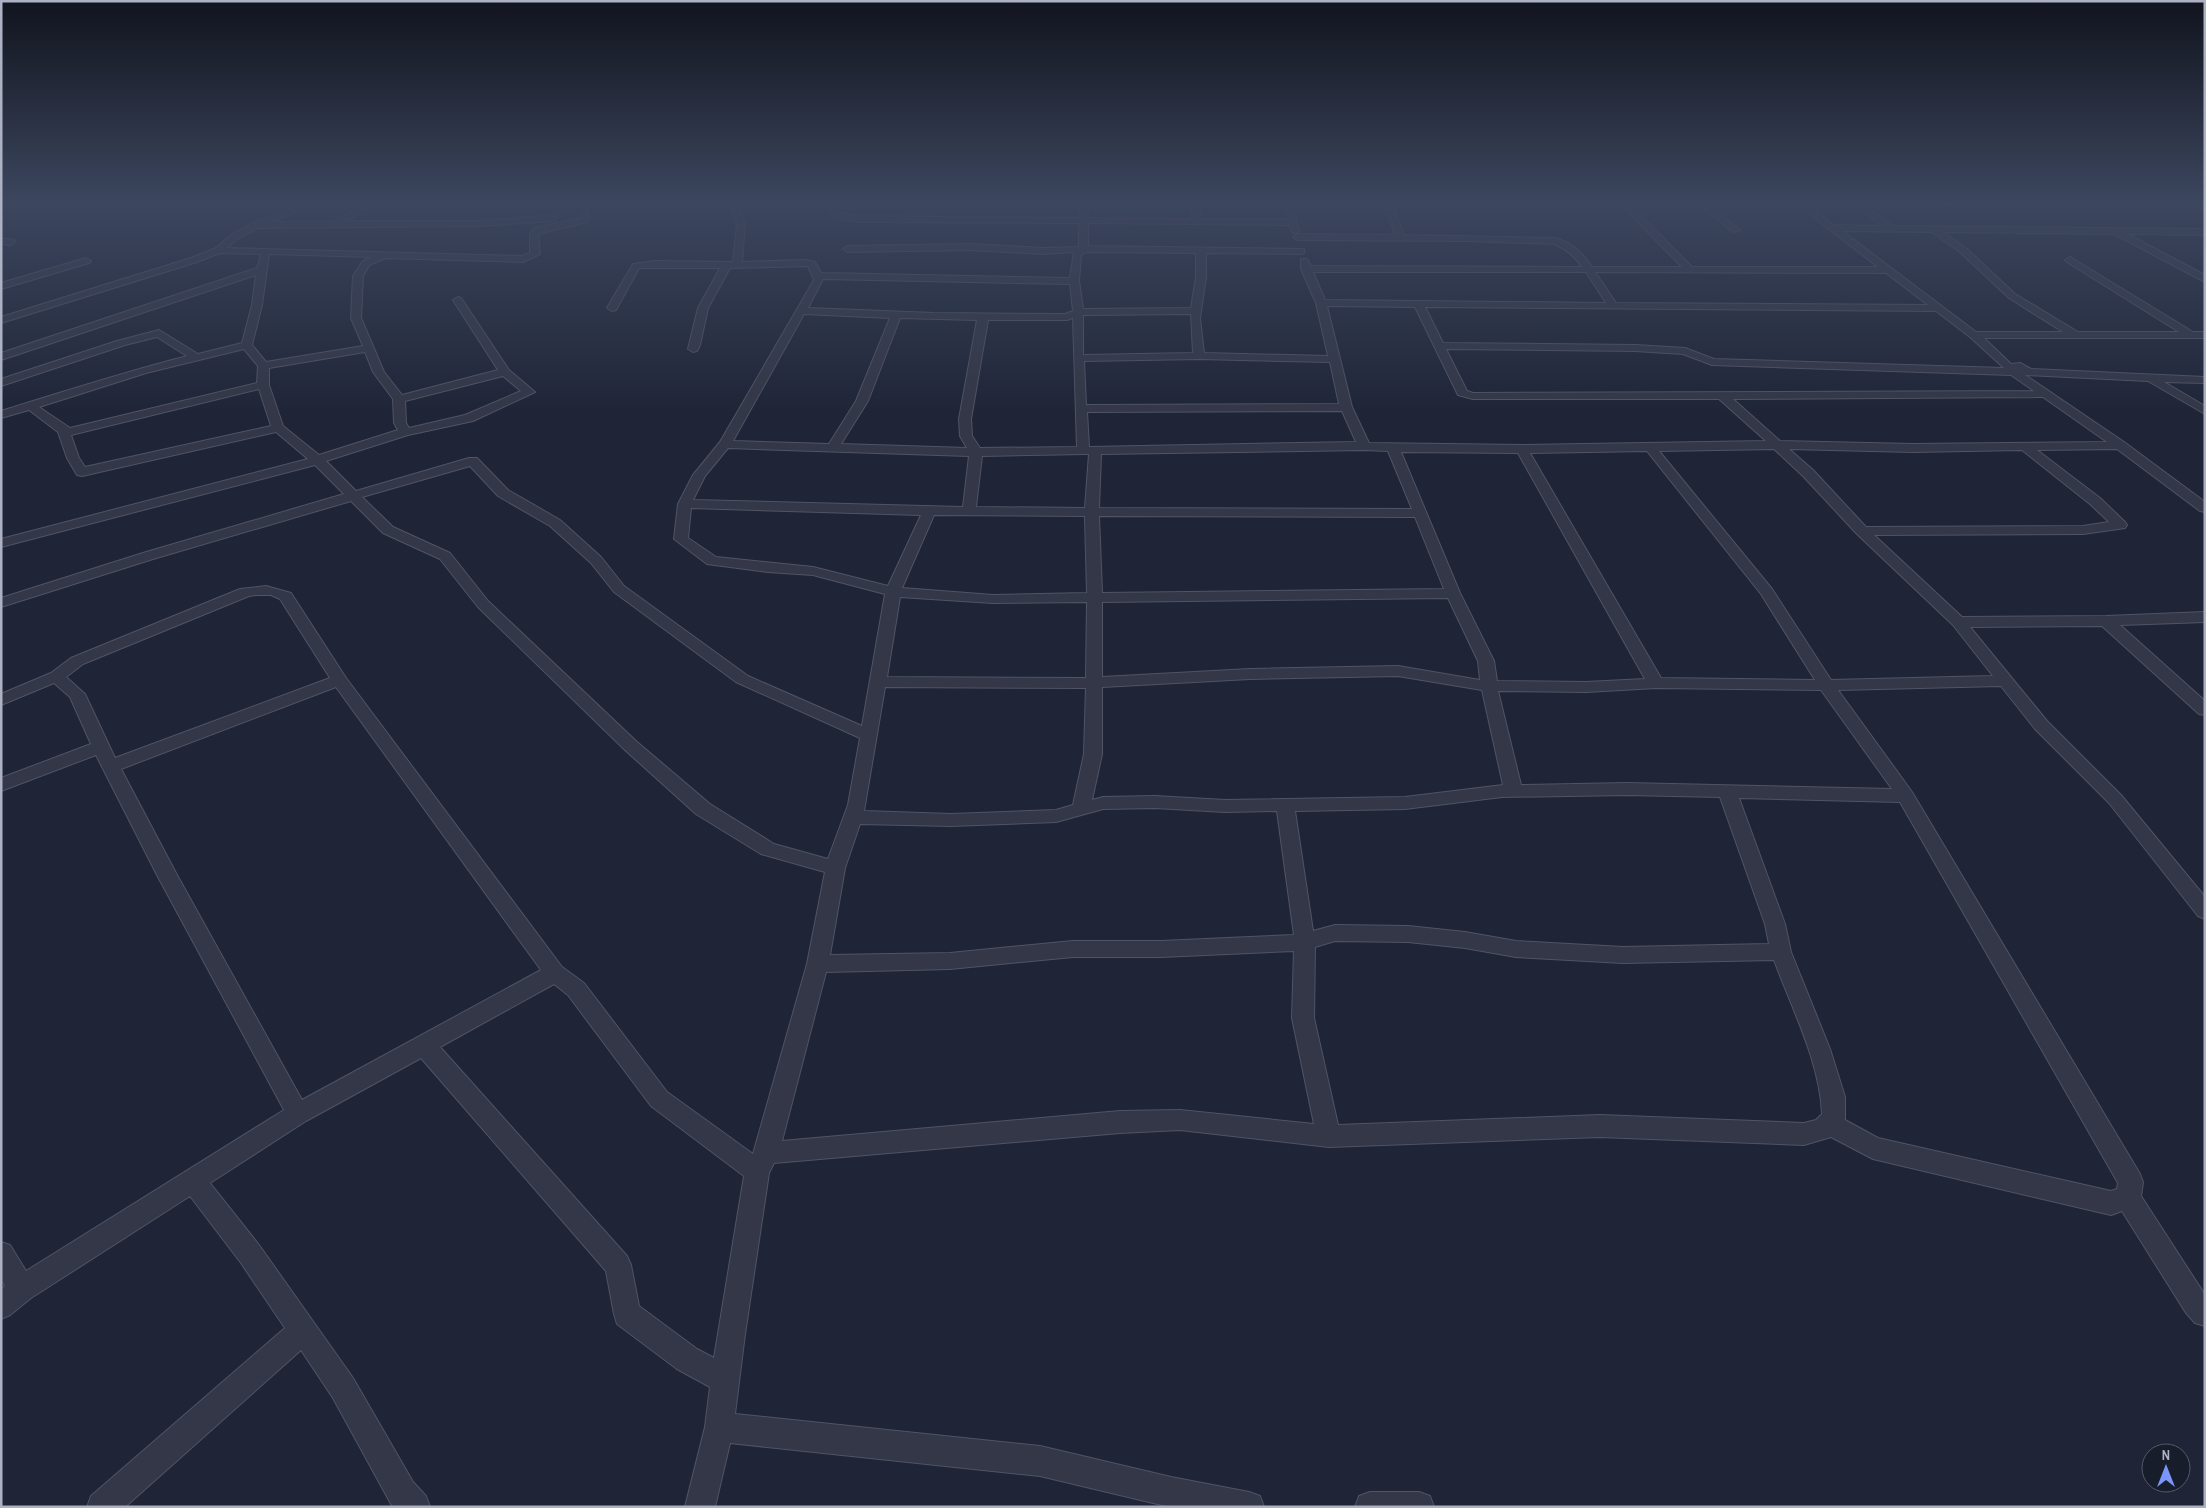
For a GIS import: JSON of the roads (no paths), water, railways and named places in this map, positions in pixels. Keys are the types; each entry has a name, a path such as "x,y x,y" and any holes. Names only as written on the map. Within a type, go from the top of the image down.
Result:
{"street":[{"path":"1,286 47,272"},
{"path":"1,320 154,272"},
{"path":"1,357 254,272"},
{"path":"247,344 258,305 261,272"},
{"path":"360,272 356,318 379,372 399,399 400,423 405,432"},
{"path":"612,308 632,272"},
{"path":"693,349 698,340 701,316 718,277 723,272"},
{"path":"816,272 819,280 724,444 699,475 685,504 681,539 712,561 813,571 893,592 993,599 1453,593"},
{"path":"1075,272 1081,409 1089,451 1095,598 1093,754 1081,809"},
{"path":"1198,356 1195,318 1201,272"},
{"path":"1307,272 1321,303 1346,407 1364,446"},
{"path":"1591,272 1614,307"},
{"path":"1891,272 1974,335 2014,372 2120,444 2205,508"},
{"path":"1987,272 2012,296 2077,336"},
{"path":"2090,272 2191,335"},
{"path":"2192,272 2205,279"},
{"path":"818,276 1074,281"},
{"path":"1,544 292,468 405,432 469,418 529,392 505,372 458,300"},
{"path":"1321,303 1614,307 1936,308"},
{"path":"1419,304 1462,393 1473,396 2044,394"},
{"path":"801,310 895,317 1067,317 1078,312 1197,311"},
{"path":"833,447 862,401 895,317"},
{"path":"969,511 976,452 966,436 965,418 983,317"},
{"path":"1,383 122,343 159,334 194,356"},
{"path":"1974,335 2205,335"},
{"path":"1,415 194,356 247,344"},
{"path":"247,344 263,366 263,385 270,413 278,428 317,460 388,530 444,556 490,610 631,746 703,809 768,849 835,868"},
{"path":"1439,346 1635,348 1685,351 1712,362 2014,372"},
{"path":"263,366 368,348"},
{"path":"1078,358 1198,356 1334,359"},
{"path":"1995,356 2010,360 2028,372 2205,380"},
{"path":"399,399 505,372"},
{"path":"2152,379 2205,411"},
{"path":"29,405 63,430 70,432 263,385"},
{"path":"1721,394 1808,473 1862,531 1958,622 2041,725 2115,800 2205,911"},
{"path":"1081,409 1346,407"},
{"path":"63,430 73,458 82,472 278,428"},
{"path":"724,444 976,452 1364,446 1522,450 1650,446 1775,445 1913,448 2120,444"},
{"path":"1650,446 1767,592 1826,685 1906,796 2131,1182 2128,1198 2195,1304 2205,1313"},
{"path":"1862,531 2083,530 2120,525 2095,501 2024,446"},
{"path":"1393,448 1453,593 1486,661 1489,686 1513,791"},
{"path":"1522,450 1656,683"},
{"path":"1,603 86,575 473,461 503,493 555,524 569,536 596,560 619,589 742,679 869,736"},
{"path":"685,504 929,511 1092,510 1161,513 1420,513"},
{"path":"700,1507 719,1426 731,1334 762,1162 818,964 835,868 857,805 893,592 929,511"},
{"path":"1,700 57,676 77,661 231,597 261,588 286,596 339,680 555,973 576,989 659,1099 762,1162 1120,1122 1180,1120 1329,1136 1600,1126 1804,1134 1823,1129 1834,1118 1833,1097 1818,1049 1781,952 1774,924 1727,791"},
{"path":"1958,622 2106,621 2205,617"},
{"path":"2106,621 2205,710"},
{"path":"878,682 1094,682 1250,674 1398,671 1489,686 1586,687 1656,683 1826,685 2006,682"},
{"path":"57,676 62,684 77,694 101,748 167,875 298,1114"},
{"path":"110,766 339,680"},
{"path":"1,785 101,748"},
{"path":"853,817 951,820 1056,816 1103,803 1155,802 1225,806 1405,803 1513,791 1727,791 1906,796"},
{"path":"1284,805 1305,943 1303,1018 1329,1136"},
{"path":"818,964 950,961 1073,949 1161,949 1305,943 1318,937 1335,934 1408,934 1465,940 1516,949 1623,955 1781,952"},
{"path":"1,1306 22,1289 298,1114 555,973"},
{"path":"424,1045 618,1265 627,1314 687,1359 726,1380"},
{"path":"1828,1123 1873,1148 2111,1203 2128,1198"},
{"path":"193,1180 250,1254 342,1388 402,1493 414,1507"},
{"path":"1,1254 22,1289"},
{"path":"102,1507 302,1331"},
{"path":"719,1426 1040,1462 1172,1492 1249,1507"},
{"path":"1370,1507 1420,1507"}]}
